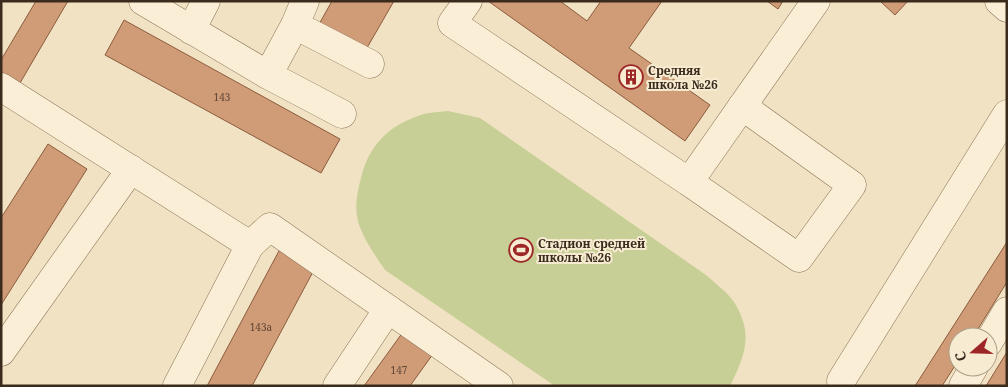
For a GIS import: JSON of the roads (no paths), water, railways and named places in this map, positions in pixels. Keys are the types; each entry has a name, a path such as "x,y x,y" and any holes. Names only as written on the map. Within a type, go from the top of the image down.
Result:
{"street":[{"path":"143,1 268,75 342,114"},
{"path":"191,30 206,1"},
{"path":"468,1 452,23 799,258 852,185 742,106"},
{"path":"689,182 816,1"},
{"path":"999,1 1007,8"},
{"path":"268,75 300,13 370,64"},
{"path":"1,86 250,245"},
{"path":"841,381 1007,114"},
{"path":"1,352 131,169"},
{"path":"177,386 250,245 270,227 388,309 469,378 498,386"},
{"path":"337,386 388,309"},
{"path":"998,327 1007,311"}],"place":[{"name":"Средняя школа №26","path":"631,77"},
{"name":"Стадион средней школы №26","path":"521,250"}]}
